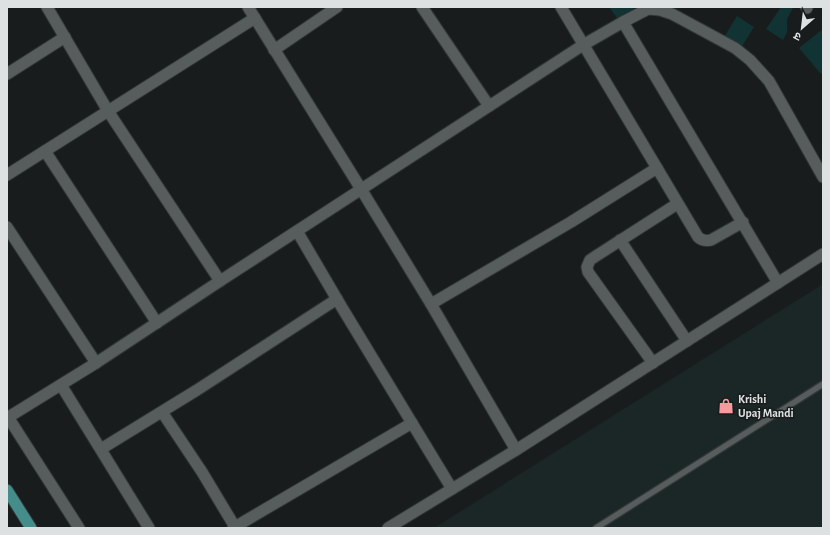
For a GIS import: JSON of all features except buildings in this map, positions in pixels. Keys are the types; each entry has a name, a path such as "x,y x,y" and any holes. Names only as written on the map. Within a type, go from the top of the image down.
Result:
{"main road":[{"path":"7,490 31,528"}],"street":[{"path":"47,7 108,111 220,281"},
{"path":"248,7 431,304 516,450"},
{"path":"274,50 337,7"},
{"path":"422,7 488,106"},
{"path":"561,7 698,237 701,240 711,240 742,222"},
{"path":"78,528 7,417 62,385 583,45 648,9 660,10 672,14 735,48 750,60 769,81 823,177"},
{"path":"7,175 255,18"},
{"path":"623,22 778,283"},
{"path":"7,74 65,37"},
{"path":"45,150 157,323"},
{"path":"431,304 571,222 657,168"},
{"path":"652,363 588,272 587,267 590,260 677,204"},
{"path":"7,227 96,363"},
{"path":"297,231 452,489"},
{"path":"620,240 687,341"},
{"path":"388,528 516,450 823,254"},
{"path":"101,449 197,390 337,299"},
{"path":"62,385 149,528"},
{"path":"162,412 202,472 234,527 412,423"}],"lane":[{"path":"596,528 823,384"}],"shaded area":[{"name":"Krishi Upaj Mandi","path":"823,284 823,528 434,528"}],"place":[{"name":"Krishi Upaj Mandi","path":"726,406"}]}
